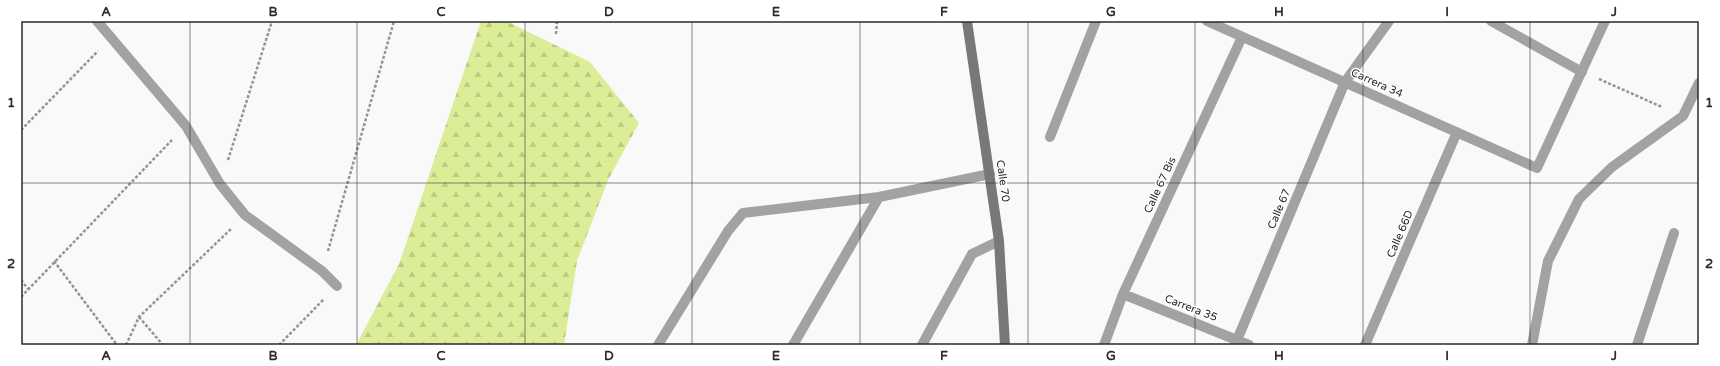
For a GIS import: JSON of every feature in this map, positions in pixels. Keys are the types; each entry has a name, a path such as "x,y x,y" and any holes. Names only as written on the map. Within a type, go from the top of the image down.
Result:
{"main road":[{"name":"Calle 70","path":"967,21 999,241 1005,345"}],"street":[{"path":"97,21 186,126 220,184 245,215 322,271 337,286"},
{"path":"1050,137 1096,21"},
{"name":"Carrera 34","path":"1207,21 1537,168 1582,72"},
{"name":"Calle 67","path":"1236,342 1345,82 1389,21"},
{"path":"1491,21 1582,72 1605,21"},
{"name":"Calle 67 Bis","path":"1104,345 1123,294 1242,37"},
{"path":"1532,345 1548,261 1579,200 1612,167 1683,116 1699,83"},
{"name":"Calle 66D","path":"1365,345 1457,132"},
{"path":"658,345 728,231 743,213 879,197 990,174"},
{"path":"793,345 879,197"},
{"path":"1637,345 1674,233"},
{"path":"922,345 972,254 999,241"},
{"name":"Carrera 35","path":"1123,294 1236,342 1250,345"}],"path":[{"path":"220,184 272,21"},
{"path":"322,271 394,21"},
{"path":"556,34 557,21"},
{"path":"21,130 111,38"},
{"path":"1582,72 1683,116"},
{"path":"21,297 54,261 186,126"},
{"path":"126,345 139,317 245,215"},
{"path":"54,261 117,345"},
{"path":"21,280 28,289"},
{"path":"279,345 337,286"},
{"path":"139,317 163,345"}],"green space":[{"path":"481,21 506,21 590,62 639,123 608,180 577,261 564,345 356,345 399,264"}]}
